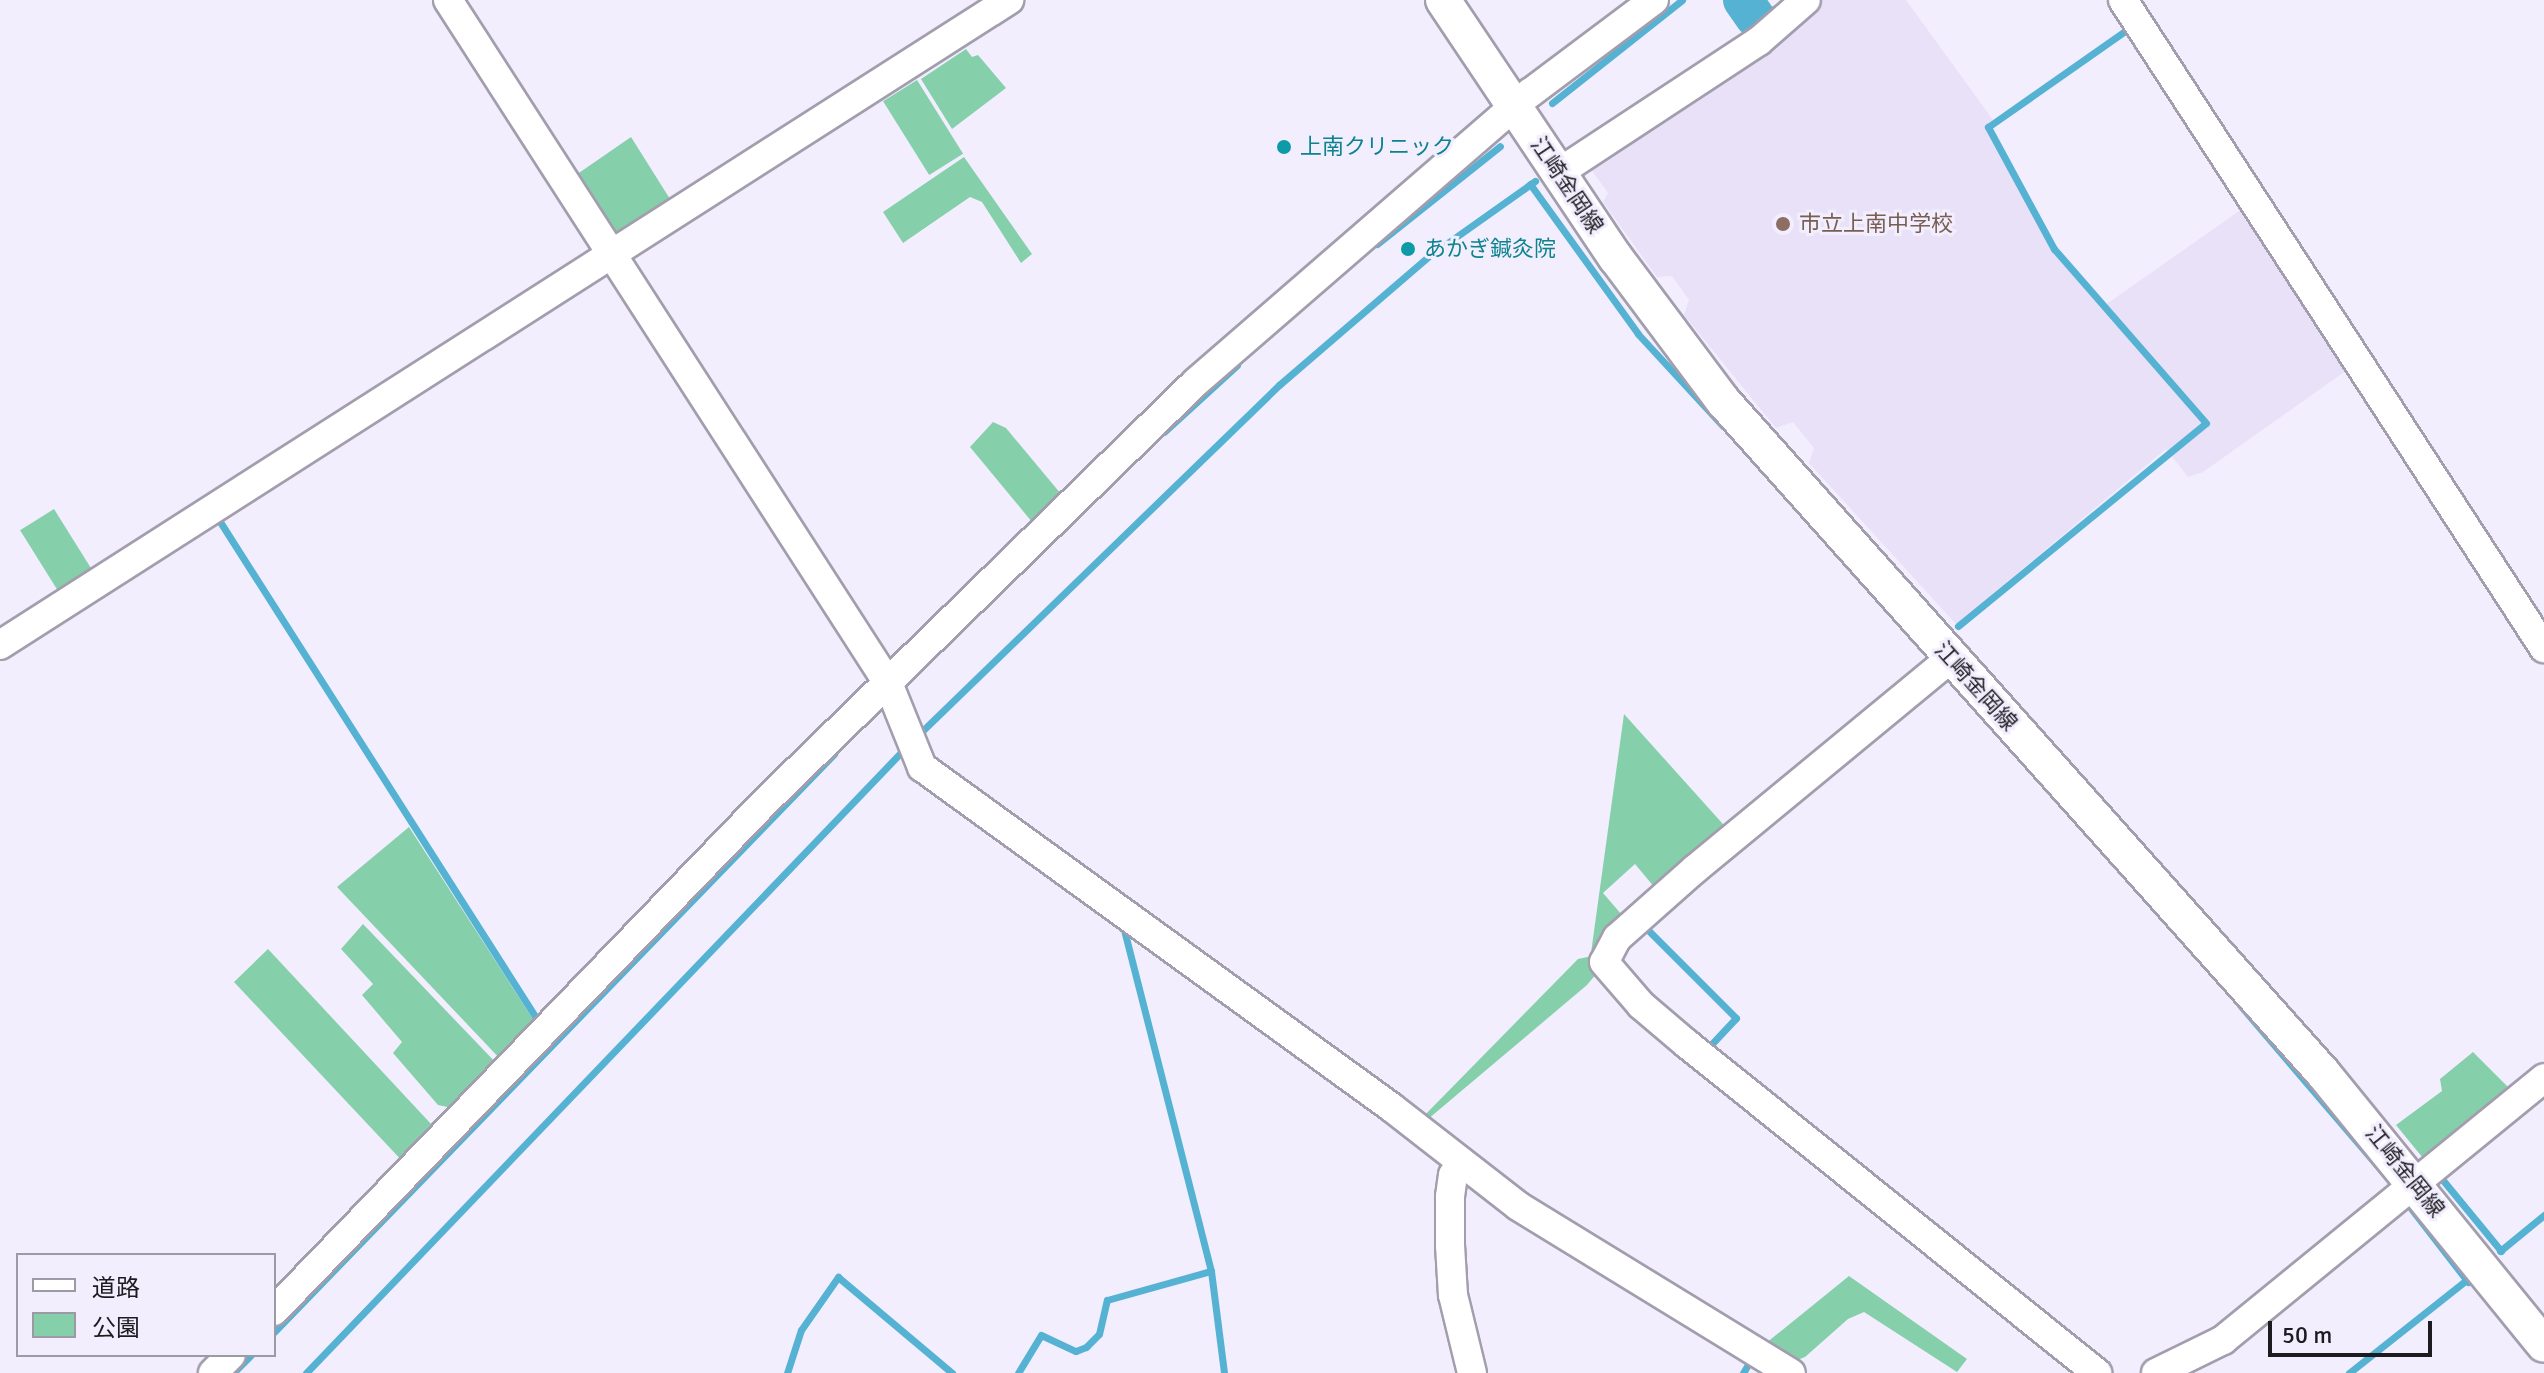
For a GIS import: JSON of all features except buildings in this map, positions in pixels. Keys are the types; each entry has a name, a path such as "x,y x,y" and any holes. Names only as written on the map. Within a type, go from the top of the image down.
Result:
{"main road":[{"name":"江崎金岡線","path":"1443,0 1558,173 1723,401 1945,663 2323,1073 2406,1192 2544,1345"}],"street":[{"path":"448,0 614,257 761,494 888,683 914,740 922,767 1391,1107 1457,1170 1791,1373"},
{"path":"0,645 614,257 1009,0"},
{"path":"276,1309 766,801 1196,382 1514,107 1654,0"},
{"path":"1558,173 1759,41 1806,0"},
{"path":"2123,0 2544,648"},
{"path":"1945,663 1673,888 1617,938 1604,962 1641,1005 1687,1044 2097,1373"},
{"path":"2156,1373 2223,1340 2544,1078"},
{"path":"1457,1170 1453,1295 1472,1373"},
{"path":"213,1373 229,1357"}],"shaded area":[{"path":"1816,0 1906,0 1993,120 1985,127 2051,250 2101,308 2249,204 2354,365 2203,472 2188,477 2166,449 1956,624 1809,463 1814,448 1793,422 1776,428 1684,315 1689,300 1672,276 1657,277 1603,202 1608,193 1585,161"}],"green space":[{"path":"966,49 972,57 978,55 1006,88 952,129 921,79"},
{"path":"917,80 963,154 929,175 883,101"},
{"path":"631,137 670,199 618,233 608,233 573,177"},
{"path":"964,157 1032,254 1021,263 982,202 970,197 903,243 883,212"},
{"path":"993,422 1006,428 1066,500 1037,528 970,447"},
{"path":"54,509 92,570 58,591 20,530"},
{"path":"1624,714 1731,833 1660,894 1635,864 1603,893 1628,922 1591,953"},
{"path":"409,827 538,1027 504,1063 337,887"},
{"path":"363,924 499,1066 457,1109 438,1105 393,1053 402,1042 362,995 373,984 341,949"},
{"path":"268,949 432,1125 424,1133 430,1142 406,1165 234,982"},
{"path":"1592,956 1597,973 1587,985 1421,1125 1418,1122 1578,959"},
{"path":"2473,1052 2510,1089 2427,1163 2396,1125 2442,1091 2440,1079"},
{"path":"1849,1276 1967,1359 1957,1372 1864,1312 1848,1319 1805,1357 1787,1364 1760,1348"}],"waterway":[{"path":"1552,103 1682,0"},
{"path":"1743,0 1755,17"},
{"path":"1746,36 1755,17 1778,7"},
{"path":"1958,626 2206,423 2054,249 1988,127 2131,27"},
{"path":"1377,244 1500,146"},
{"path":"916,737 1279,385 1429,256 1535,181"},
{"path":"1530,184 1638,334 1723,426"},
{"path":"1164,432 1237,365"},
{"path":"217,517 540,1024"},
{"path":"306,1373 907,746"},
{"path":"276,1330 834,754"},
{"path":"1018,1373 1041,1335 1076,1351 1086,1347 1099,1334 1107,1300 1211,1271 1123,926"},
{"path":"1644,926 1736,1018 1707,1049"},
{"path":"2240,1005 2385,1175"},
{"path":"2437,1173 2501,1251"},
{"path":"2410,1207 2468,1282"},
{"path":"2500,1251 2544,1215"},
{"path":"1211,1271 1224,1373"},
{"path":"787,1373 801,1330 838,1277 952,1373"},
{"path":"2349,1373 2469,1278"},
{"path":"233,1373 249,1357"},
{"path":"1743,1373 1751,1359"}],"place":[{"name":"上南クリニック","path":"1284,147"},
{"name":"市立上南中学校","path":"1783,224"},
{"name":"あかぎ鍼灸院","path":"1408,249"}]}
